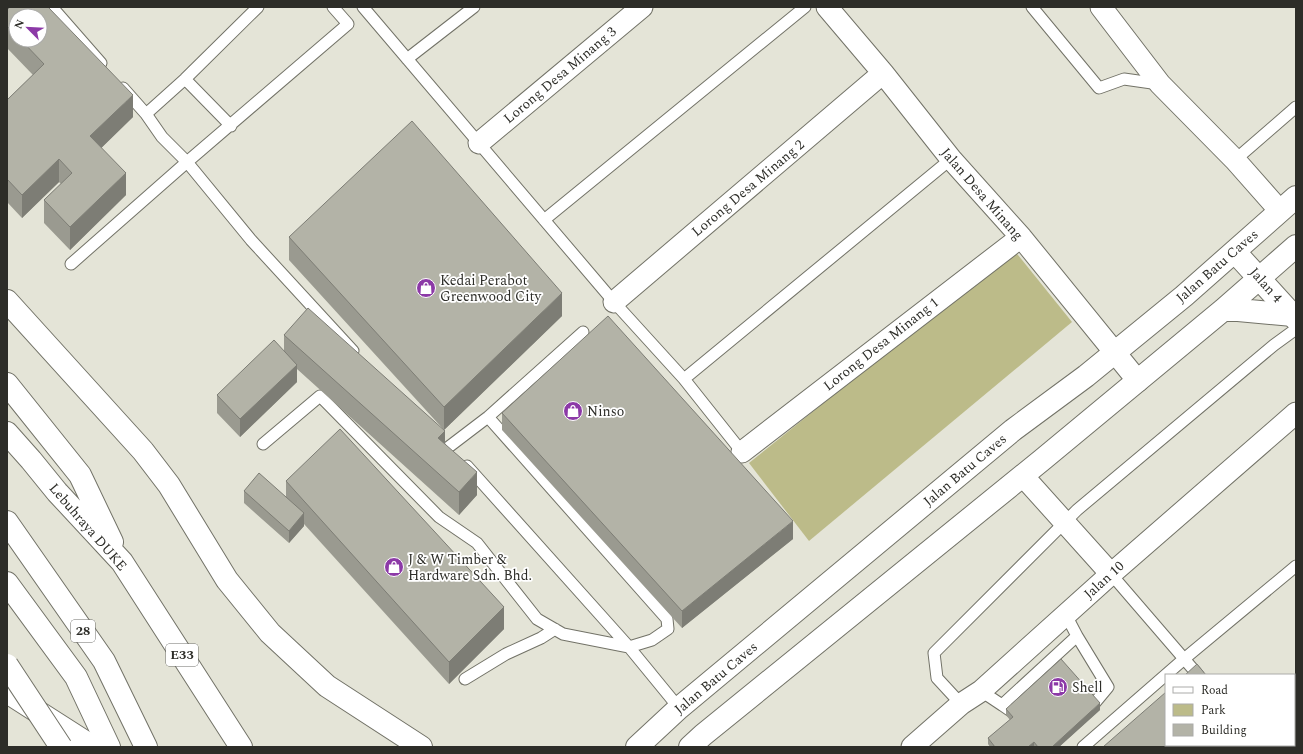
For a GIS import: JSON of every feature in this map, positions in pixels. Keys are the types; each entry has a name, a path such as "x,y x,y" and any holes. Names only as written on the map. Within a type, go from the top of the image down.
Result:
{"main road":[{"name":"Jalan Batu Caves","path":"637,747 679,708 1013,430 1115,353 1235,252 1296,197"},
{"path":"690,747 1138,381 1223,310 1296,246"},
{"name":"Jalan 4","path":"1235,252 1295,321"},
{"path":"7,301 147,457 169,485 227,580 270,633 328,686 421,747"},
{"path":"1223,310 1238,310 1295,321"},
{"path":"7,384 80,475 122,562"},
{"name":"Lebuhraya DUKE","path":"7,433 31,460 56,492 122,562 241,747"},
{"name":"28","path":"7,522 104,661 146,747"},
{"name":"28","path":"7,583 76,677 108,747"},
{"path":"7,665 61,747"},
{"path":"7,692 94,747"}],"street":[{"name":"Lorong Desa Minang 3","path":"479,143 642,7"},
{"name":"Jalan Desa Minang","path":"827,7 883,74 951,160 1020,237 1138,381"},
{"path":"1102,7 1160,84 1235,160 1280,211"},
{"name":"Lorong Desa Minang 2","path":"614,302 883,74"},
{"name":"Lorong Desa Minang 1","path":"742,452 1020,237"},
{"name":"Jalan 10","path":"919,745 961,704 981,691 1111,574 1296,413"},
{"path":"1023,476 1111,574"}],"lane":[{"path":"52,7 146,114 162,137 187,162 251,240 360,359"},
{"path":"146,114 185,79 258,7"},
{"path":"71,264 348,24 333,7"},
{"path":"363,7 614,302 684,379 742,452"},
{"path":"407,59 474,7"},
{"path":"544,220 805,7"},
{"path":"1032,7 1099,88 1124,79 1160,84"},
{"path":"185,79 231,126"},
{"path":"1235,160 1296,107"},
{"path":"684,379 951,160"},
{"path":"961,704 937,678 934,653 1083,504 1274,345 1295,321"},
{"path":"583,332 488,418 443,446 471,469 629,647 679,708"},
{"path":"263,444 320,396 439,517 477,543 537,619 563,634 629,647 652,640 668,629 667,619 488,418"},
{"path":"1167,674 1296,566"},
{"path":"1111,574 1197,674"},
{"path":"1066,614 1077,636 1108,687 1081,719"},
{"path":"465,679 506,654 541,638 555,629"},
{"path":"1002,705 1077,636"},
{"path":"1082,747 1165,675"},
{"path":"981,691 1028,723"}],"green space":[{"path":"1014,250 1072,322 809,541 749,463"}],"building":[{"path":"48,7 133,95 90,136 126,173 70,227 44,200 72,173 59,159 22,195 7,179 7,100 44,64 29,48 48,48 48,8 9,8"},
{"path":"8,9 8,27 7,26"},
{"name":"Kedai Perabot Greenwood City","path":"412,121 562,293 444,407 289,237"},
{"path":"308,308 445,431 438,438 477,472 459,492 284,335"},
{"path":"608,316 793,521 682,611 502,413"},
{"path":"274,340 297,365 240,419 217,395"},
{"name":"J & W Timber & Hardware Sdn. Bhd.","path":"340,429 504,607 449,662 286,481"},
{"path":"259,473 304,513 289,531 244,491"},
{"name":"Shell","path":"1061,659 1100,703 1052,747 1038,747 1034,742 1028,747 995,747 988,738 1013,717 1006,709"},
{"path":"1197,664 1205,674 1186,674"},
{"path":"1165,693 1165,746 1205,746 1204,747 1103,747"}],"place":[{"name":"Kedai Perabot Greenwood City","path":"426,288"},
{"name":"Ninso","path":"573,411"},
{"name":"J & W Timber & Hardware Sdn. Bhd.","path":"394,567"},
{"name":"Shell","path":"1058,687"}]}
